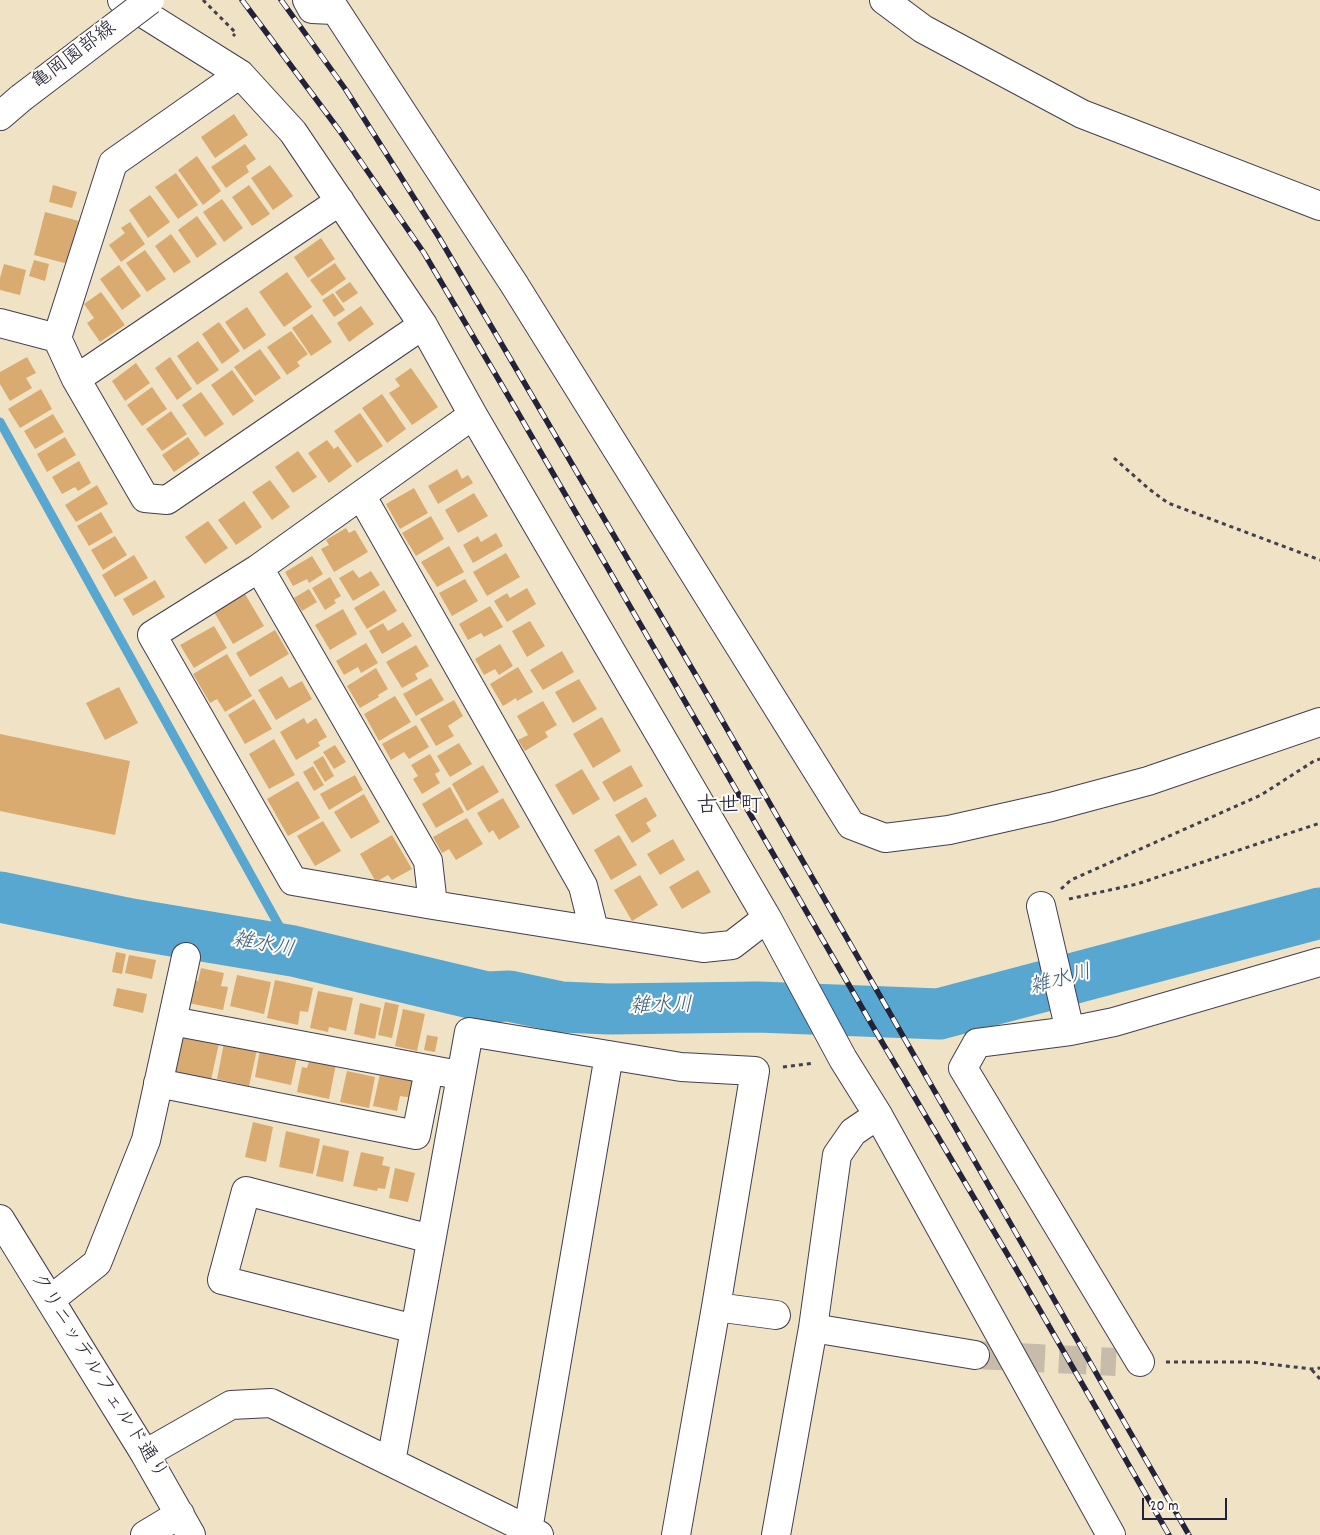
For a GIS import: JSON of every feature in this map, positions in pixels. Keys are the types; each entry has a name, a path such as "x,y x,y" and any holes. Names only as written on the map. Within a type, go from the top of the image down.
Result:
{"street":[{"path":"122,0 240,74 294,132 423,325 472,415 768,918 843,1059 878,1115 1111,1535"},
{"name":"亀岡園部線","path":"0,116 150,0"},
{"path":"307,0 312,9 331,5 514,284 851,825 885,838 958,828 1051,807 1148,781 1320,722"},
{"path":"884,0 923,29 1082,114 1320,206"},
{"path":"240,74 112,163 57,338 76,379 144,498 167,500 423,325"},
{"path":"76,379 340,202"},
{"path":"0,323 57,338"},
{"path":"472,415 259,568 152,635 293,881 703,948 732,945 768,918"},
{"path":"361,495 583,886 594,930"},
{"path":"259,568 428,861 432,905"},
{"path":"1041,906 1070,1030"},
{"path":"50,1300 97,1263 146,1140 186,957"},
{"path":"1128,1362 963,1068 977,1043 1114,1022 1320,962"},
{"path":"172,1021 461,1076"},
{"path":"390,1462 469,1032 681,1067 755,1071 676,1535"},
{"path":"145,1454 231,1405 271,1403 533,1532 609,1055"},
{"path":"158,1083 416,1135 429,1070"},
{"path":"776,1535 813,1328 837,1155 852,1132 878,1115"},
{"path":"415,1329 222,1280 246,1191 431,1239"},
{"name":"クリニッテルフェルド通り","path":"0,1219 186,1524"},
{"path":"716,1307 776,1315"},
{"path":"813,1328 976,1355"},
{"path":"145,1535 186,1524"}],"path":[{"path":"202,0 236,33 229,42"},
{"path":"1114,458 1168,503 1320,560"},
{"path":"1041,906 1070,880 1261,795 1314,760 1320,759"},
{"path":"1041,906 1137,884 1320,822"},
{"path":"755,1071 843,1059"},
{"path":"1128,1362 1251,1362 1312,1369 1320,1368"},
{"path":"1312,1369 1320,1379"}],"building":[{"path":"234,114 248,135 215,158 201,137"},
{"path":"245,144 256,159 246,166 249,172 226,188 211,167"},
{"path":"197,156 221,191 203,205 178,170"},
{"path":"270,165 293,196 273,210 251,178"},
{"path":"176,173 198,205 178,219 155,187"},
{"path":"53,185 77,192 72,208 49,202"},
{"path":"249,185 270,214 252,226 232,197"},
{"path":"150,195 170,222 148,238 129,210"},
{"path":"222,199 243,228 224,242 203,212"},
{"path":"45,212 79,221 68,264 34,255"},
{"path":"197,216 217,244 197,258 178,230"},
{"path":"130,222 145,244 121,262 109,245 125,233 121,228"},
{"path":"171,234 191,262 174,273 155,246"},
{"path":"321,238 335,259 308,278 294,257"},
{"path":"145,250 166,279 147,292 126,263"},
{"path":"34,260 49,264 45,281 29,276"},
{"path":"335,263 346,279 322,296 310,280"},
{"path":"4,264 26,270 20,295 0,290 0,278"},
{"path":"119,265 141,296 122,310 100,279"},
{"path":"287,272 312,307 284,327 259,292"},
{"path":"350,282 358,293 343,303 335,292"},
{"path":"101,292 125,325 100,342 87,323 94,318 84,304"},
{"path":"333,293 345,310 334,317 322,300"},
{"path":"361,306 374,324 349,342 337,323"},
{"path":"247,307 266,335 244,350 225,322"},
{"path":"312,314 332,342 311,356 292,328"},
{"path":"219,322 240,351 222,364 202,334"},
{"path":"291,331 308,354 297,362 300,366 287,375 267,347"},
{"path":"198,341 219,370 197,385 177,356"},
{"path":"260,349 281,378 255,396 234,367"},
{"path":"27,357 36,373 26,378 32,388 10,401 0,384 0,372"},
{"path":"170,357 192,389 177,400 155,368"},
{"path":"136,363 150,383 125,401 112,381"},
{"path":"411,368 438,407 412,425 389,393 400,386 395,379"},
{"path":"232,370 254,401 233,416 211,385"},
{"path":"152,387 167,409 142,426 127,405"},
{"path":"41,389 52,409 20,428 8,409"},
{"path":"201,392 224,424 205,437 182,405"},
{"path":"382,394 406,429 387,443 362,408"},
{"path":"171,411 187,434 162,451 146,429"},
{"path":"360,413 383,446 357,463 334,431"},
{"path":"53,414 64,432 35,449 24,431"},
{"path":"65,437 76,455 47,472 37,454"},
{"path":"188,437 200,454 174,472 162,455"},
{"path":"327,440 334,449 338,446 352,466 329,483 308,453"},
{"path":"298,451 317,477 293,493 275,467"},
{"path":"79,461 91,483 78,491 75,487 62,494 52,477"},
{"path":"457,469 462,479 468,475 473,483 438,504 428,486"},
{"path":"270,480 290,507 272,520 252,492"},
{"path":"97,485 108,504 76,522 65,505"},
{"path":"414,488 428,513 400,529 386,504"},
{"path":"474,493 488,516 458,533 445,510"},
{"path":"244,501 262,527 236,545 218,520"},
{"path":"101,512 113,532 89,546 77,526"},
{"path":"431,516 444,539 416,556 402,533"},
{"path":"208,521 228,548 205,564 185,537"},
{"path":"346,528 349,533 355,530 368,552 334,572 321,549 329,545 326,540"},
{"path":"496,533 503,546 473,563 463,545 478,536 481,542"},
{"path":"115,536 127,555 103,570 91,550"},
{"path":"449,546 464,572 437,587 421,562"},
{"path":"506,553 520,577 487,596 473,572"},
{"path":"134,555 148,578 115,597 102,575"},
{"path":"312,556 323,574 309,583 307,579 293,586 285,572"},
{"path":"353,570 359,578 371,571 380,585 353,601 339,578"},
{"path":"330,577 341,596 334,600 336,603 325,610 312,588"},
{"path":"465,579 478,601 452,616 439,593"},
{"path":"155,580 165,597 133,616 123,599"},
{"path":"527,588 536,604 507,622 494,601 507,593 510,598"},
{"path":"309,589 317,602 302,611 294,598"},
{"path":"384,590 397,611 367,629 354,608"},
{"path":"245,594 264,626 233,644 214,612"},
{"path":"490,606 503,627 484,637 481,633 468,640 459,624"},
{"path":"343,609 357,634 330,650 315,625"},
{"path":"530,621 545,646 527,657 512,631"},
{"path":"403,622 412,636 382,654 369,631 383,623 388,631"},
{"path":"214,626 227,648 194,668 180,645"},
{"path":"275,630 289,654 250,677 236,653"},
{"path":"366,643 378,663 361,673 358,667 344,675 336,661"},
{"path":"500,644 513,666 499,675 495,669 484,675 475,659"},
{"path":"416,645 429,666 415,674 418,679 402,688 386,662"},
{"path":"562,651 574,672 543,690 530,670"},
{"path":"227,654 252,696 225,712 217,699 210,703 193,674"},
{"path":"518,667 533,692 517,701 516,698 503,706 490,684"},
{"path":"376,668 388,689 378,695 379,697 360,708 347,686"},
{"path":"282,676 289,688 302,681 312,699 276,720 258,690"},
{"path":"431,678 444,700 416,716 403,694"},
{"path":"579,679 597,709 573,723 555,692"},
{"path":"119,687 138,723 105,740 86,703"},
{"path":"395,696 411,722 379,741 364,714"},
{"path":"254,699 272,729 245,744 228,715"},
{"path":"454,700 463,716 448,726 454,736 436,746 420,719"},
{"path":"543,701 557,725 545,732 548,737 525,751 518,740 528,735 517,716"},
{"path":"602,717 621,751 593,768 573,734"},
{"path":"304,718 307,724 316,718 327,737 318,742 320,746 296,760 280,732"},
{"path":"416,725 429,747 409,759 404,752 391,760 382,744"},
{"path":"0,734 130,761 115,835 0,811"},
{"path":"274,739 295,775 269,789 249,754"},
{"path":"459,743 472,764 450,777 437,756"},
{"path":"335,745 346,762 334,769 323,752"},
{"path":"430,754 440,771 435,774 440,783 422,794 413,779 418,776 411,765"},
{"path":"323,756 334,776 325,782 313,762"},
{"path":"483,765 499,792 467,811 452,784"},
{"path":"631,765 643,786 614,802 602,782"},
{"path":"313,766 324,785 314,791 303,772"},
{"path":"582,769 600,799 573,815 555,785"},
{"path":"355,775 363,790 329,810 320,794"},
{"path":"298,781 320,818 288,836 267,799"},
{"path":"450,787 464,812 436,828 422,804"},
{"path":"364,794 380,822 351,839 334,812"},
{"path":"646,797 657,816 646,823 651,831 632,843 615,815"},
{"path":"503,798 520,827 499,840 493,830 489,833 477,813"},
{"path":"467,818 483,844 456,860 449,849 442,853 433,837"},
{"path":"323,821 341,851 315,866 297,836"},
{"path":"392,835 412,869 392,880 388,875 376,882 360,854"},
{"path":"619,835 637,865 611,880 594,850"},
{"path":"673,839 685,860 660,875 647,854"},
{"path":"698,870 711,892 682,909 669,887"},
{"path":"640,875 658,905 632,921 614,890"},
{"path":"116,952 126,954 122,974 112,972"},
{"path":"129,955 156,960 152,979 125,973"},
{"path":"201,968 224,973 221,986 228,987 223,1010 188,1003 193,980 198,981"},
{"path":"237,975 271,982 264,1014 230,1006"},
{"path":"275,980 313,988 308,1012 300,1011 298,1025 267,1018"},
{"path":"117,988 147,994 143,1013 113,1006"},
{"path":"318,991 353,998 346,1031 329,1027 328,1032 310,1028"},
{"path":"385,1002 399,1005 392,1038 378,1035"},
{"path":"360,1003 381,1008 375,1039 354,1034"},
{"path":"403,1009 425,1014 417,1051 395,1046"},
{"path":"427,1035 438,1037 435,1052 424,1050"},
{"path":"183,1036 219,1043 211,1080 175,1073"},
{"path":"224,1043 257,1050 249,1086 217,1079"},
{"path":"260,1050 297,1057 291,1085 255,1077"},
{"path":"310,1058 336,1064 329,1099 297,1092 302,1067 307,1068"},
{"path":"347,1071 375,1077 369,1108 340,1102"},
{"path":"380,1074 417,1081 413,1098 400,1096 397,1111 373,1106"},
{"path":"253,1122 273,1127 266,1162 245,1157"},
{"path":"286,1131 320,1139 313,1174 279,1167"},
{"path":"323,1145 349,1151 343,1182 316,1176"},
{"path":"361,1152 384,1157 382,1165 390,1167 385,1189 378,1188 377,1191 353,1186"},
{"path":"395,1168 415,1173 408,1202 389,1198"}],"waterway":[{"path":"0,422 293,951"},
{"name":"雑水川","path":"0,897 131,924 293,951 487,997 509,996 561,1007 609,1009 758,1007 939,1014 1320,913"}],"tunnel":[{"path":"975,1355 1116,1362"}],"railway":[{"path":"242,0 339,130 424,253 879,1037 1022,1279 1169,1535"},
{"path":"281,0 346,90 440,239 711,701 1189,1535"}],"district":[{"name":"古世町","path":"729,808"}]}
